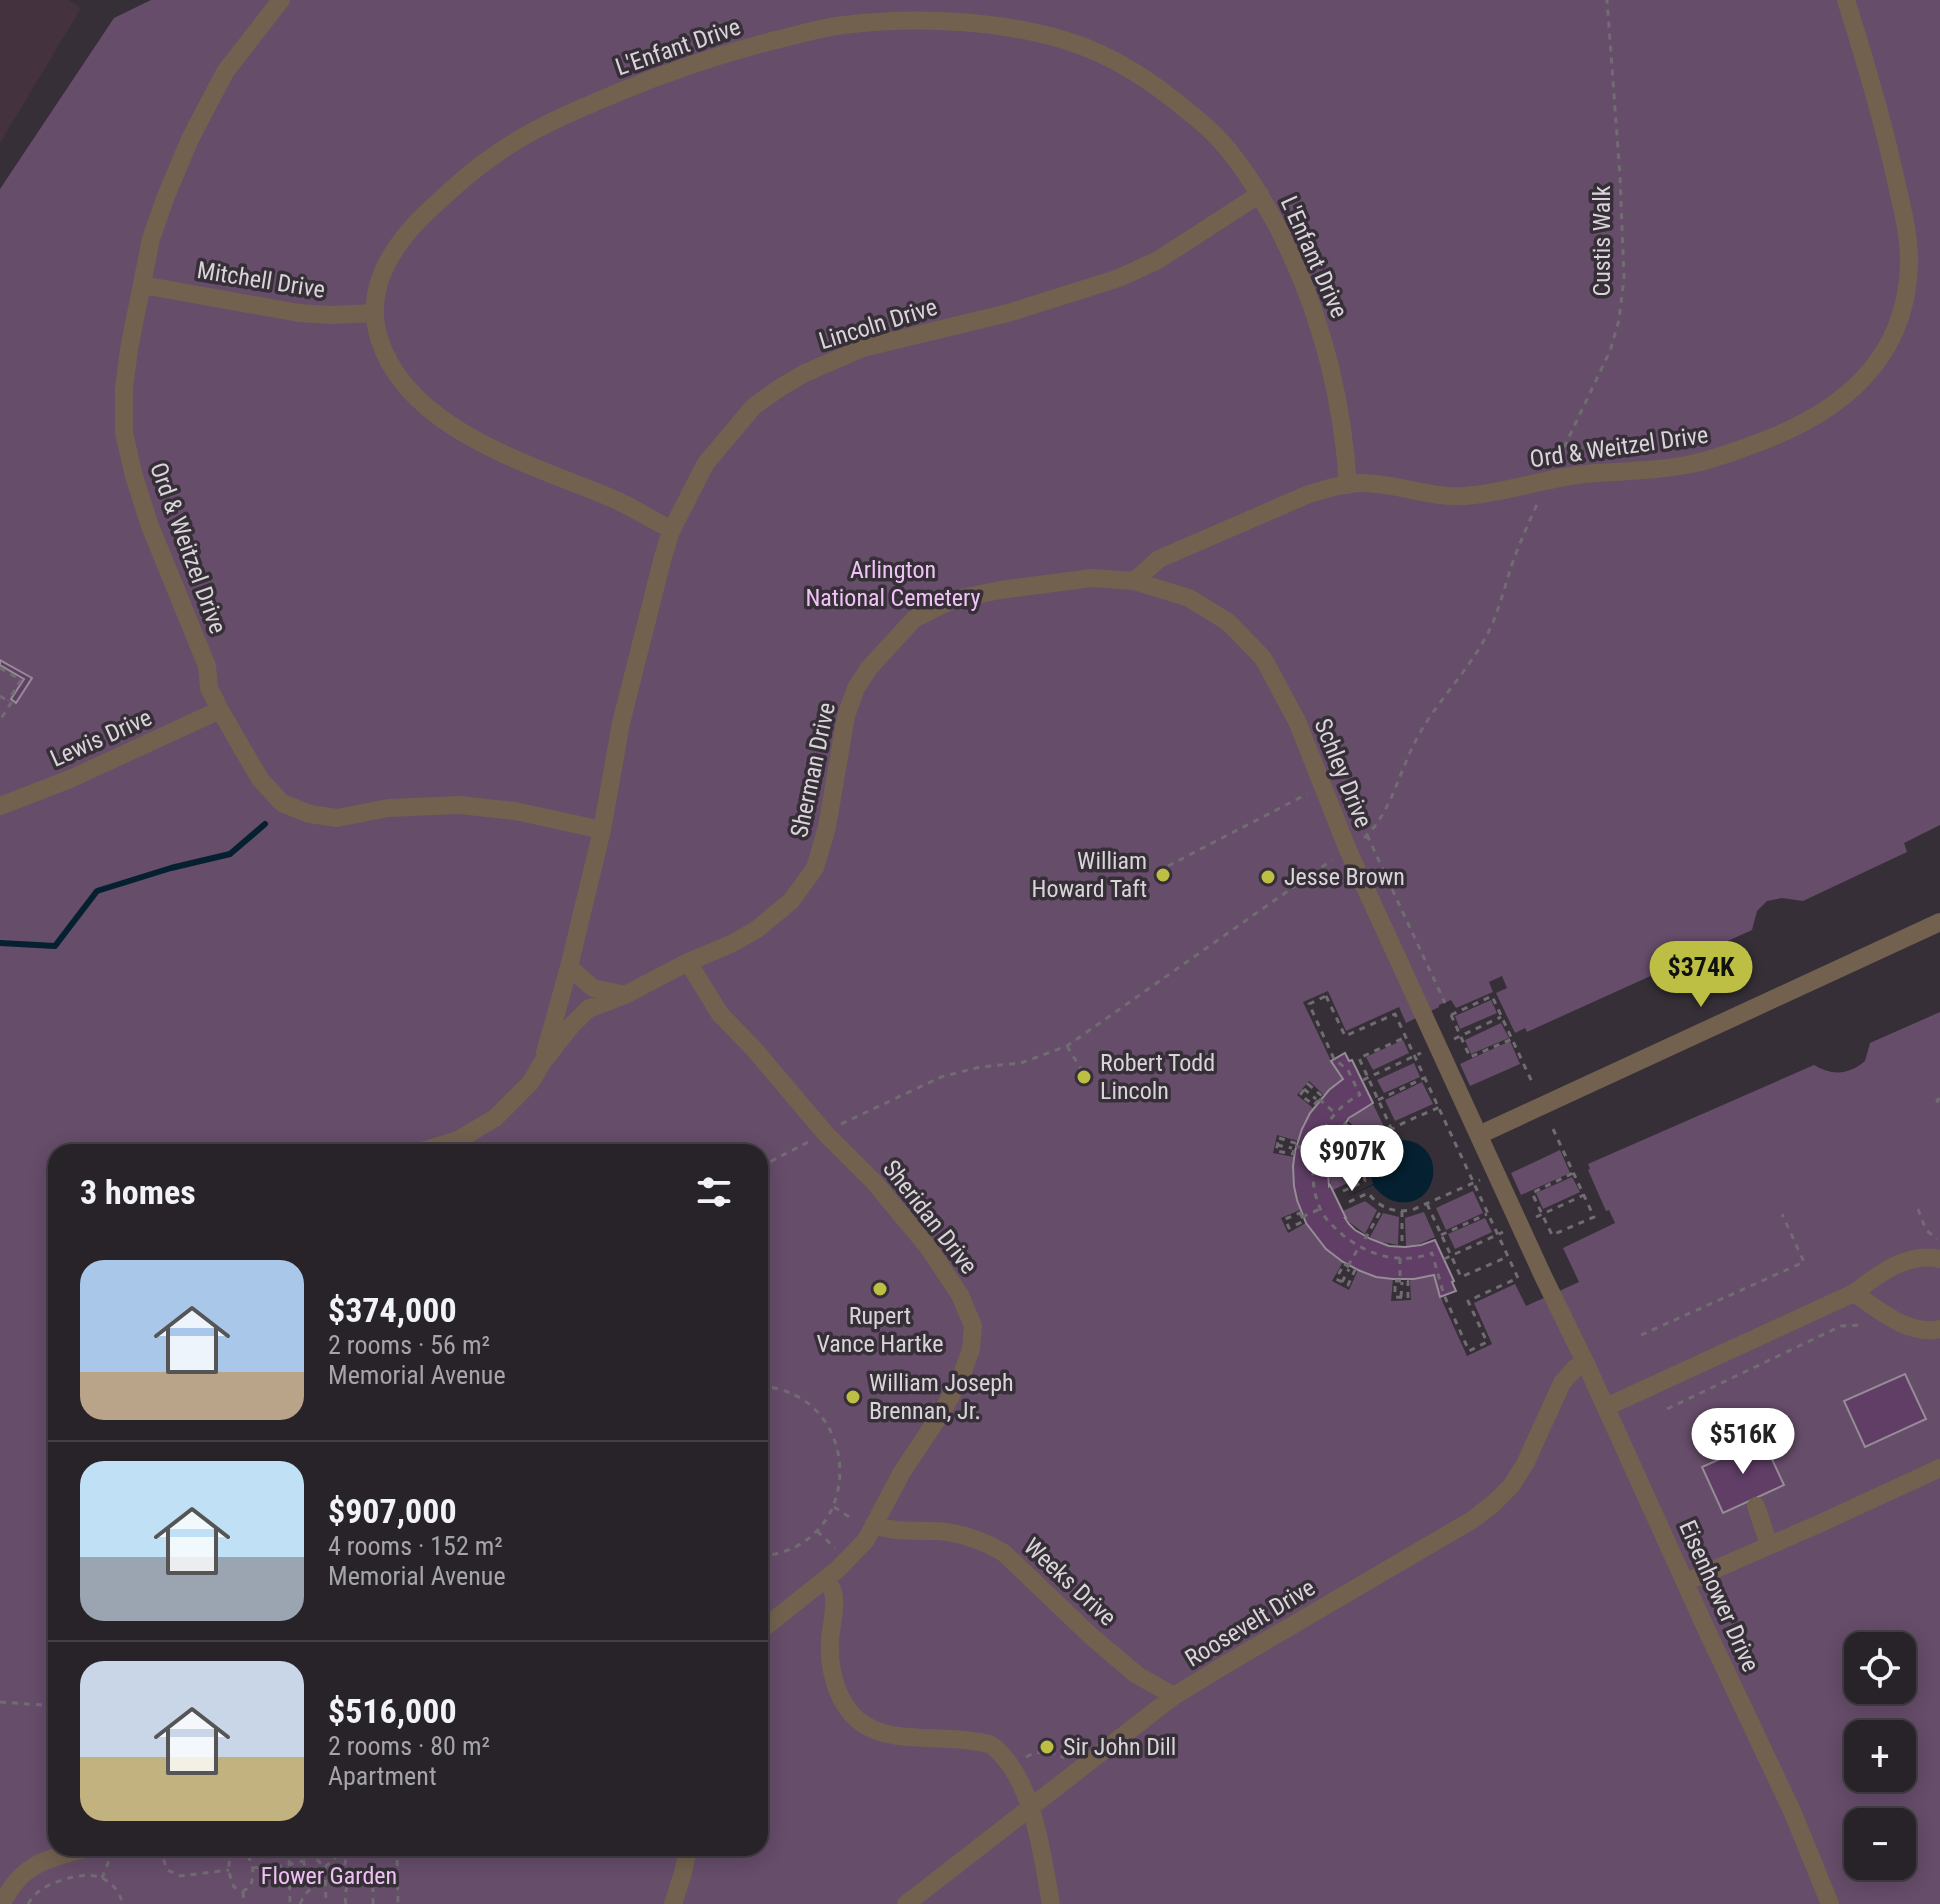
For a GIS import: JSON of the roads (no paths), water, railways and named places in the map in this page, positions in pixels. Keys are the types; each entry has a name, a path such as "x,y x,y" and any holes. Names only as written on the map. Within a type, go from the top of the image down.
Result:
{"street":[{"name":"Ord & Weitzel Drive","path":"281,0 225,72 166,196 151,239 124,389 124,433 134,476 150,526 207,666 209,688 265,785 282,803 310,814 337,818 388,808 459,805 515,811 602,830"},
{"name":"Ord & Weitzel Drive","path":"1348,485 1363,483 1444,496 1467,496 1580,475 1682,466 1708,461 1773,438 1815,417 1852,391 1879,361 1898,326 1904,307 1909,262 1903,211 1889,149 1846,0"},
{"name":"L'Enfant Drive","path":"672,530 624,504 487,447 436,415 402,381 379,339 374,313 376,288 382,272 419,219 491,157 564,115 693,63 749,46 841,25 886,21 946,22 1020,29 1083,46 1153,83 1211,131 1260,194 1295,260 1311,301 1337,393 1348,485"},
{"name":"Lincoln Drive","path":"542,1063 602,830 621,723 663,557 672,530 706,463 754,406 805,373 863,348 1008,313 1119,278 1158,260 1260,194"},
{"name":"Mitchell Drive","path":"142,285 299,313 374,313"},
{"path":"1134,581 1159,559 1309,494 1348,485"},
{"name":"Sherman Drive","path":"445,1144 458,1140 495,1118 531,1082 542,1063 588,1009 625,995 688,962 731,944 756,930 791,901 815,868 827,827 846,716 856,688 878,657 914,619 952,600 1000,590 1092,578 1134,581"},
{"name":"Schley Drive","path":"1134,581 1189,598 1228,622 1263,658 1297,721 1348,850 1479,1135"},
{"name":"Lewis Drive","path":"0,806 70,779 220,710"},
{"path":"1479,1135 1940,922"},
{"name":"Sheridan Drive","path":"688,962 720,1014 832,1129 928,1247 960,1295 973,1326 971,1349 960,1380 868,1524 866,1540 847,1561 768,1625"},
{"path":"569,967 593,988 625,995"},
{"name":"Eisenhower Drive","path":"1479,1135 1792,1811 1830,1904"},
{"path":"1606,1407 1854,1293 1878,1274 1912,1259 1940,1259"},
{"path":"1854,1293 1913,1329 1940,1329"},
{"name":"Roosevelt Drive","path":"906,1904 1174,1696 1472,1520 1493,1504 1511,1486 1525,1464 1562,1383 1575,1368 1586,1364"},
{"path":"1686,1582 1940,1468"},
{"path":"1756,1506 1769,1545"},
{"name":"Weeks Drive","path":"868,1524 888,1530 958,1534 987,1543 1004,1553 1092,1637 1137,1675 1174,1696"},
{"path":"826,1579 834,1593 831,1665 844,1705 869,1727 897,1736 991,1744 1011,1768 1026,1794 1051,1904"},
{"path":"2,1904 12,1884 21,1875 58,1856"},
{"path":"673,1904 686,1856"}],"water":[{"path":"1394,1140 1412,1142 1424,1149 1431,1159 1434,1172 1424,1195 1413,1201 1398,1202 1384,1196 1373,1185 1344,1198 1373,1184 1371,1170 1374,1158"}],"waterway":[{"path":"0,943 55,946 97,891 230,854 265,824"}],"place":[{"name":"William Howard Taft","path":"1163,875"},
{"name":"Jesse Brown","path":"1268,877"},
{"name":"Robert Todd Lincoln","path":"1084,1077"},
{"name":"Rupert Vance Hartke","path":"880,1289"},
{"name":"William Joseph Brennan, Jr.","path":"853,1397"},
{"name":"Sir John Dill","path":"1047,1747"}],"park label":[{"name":"Arlington National Cemetery","path":"893,584"},
{"name":"Flower Garden","path":"329,1876"}]}
